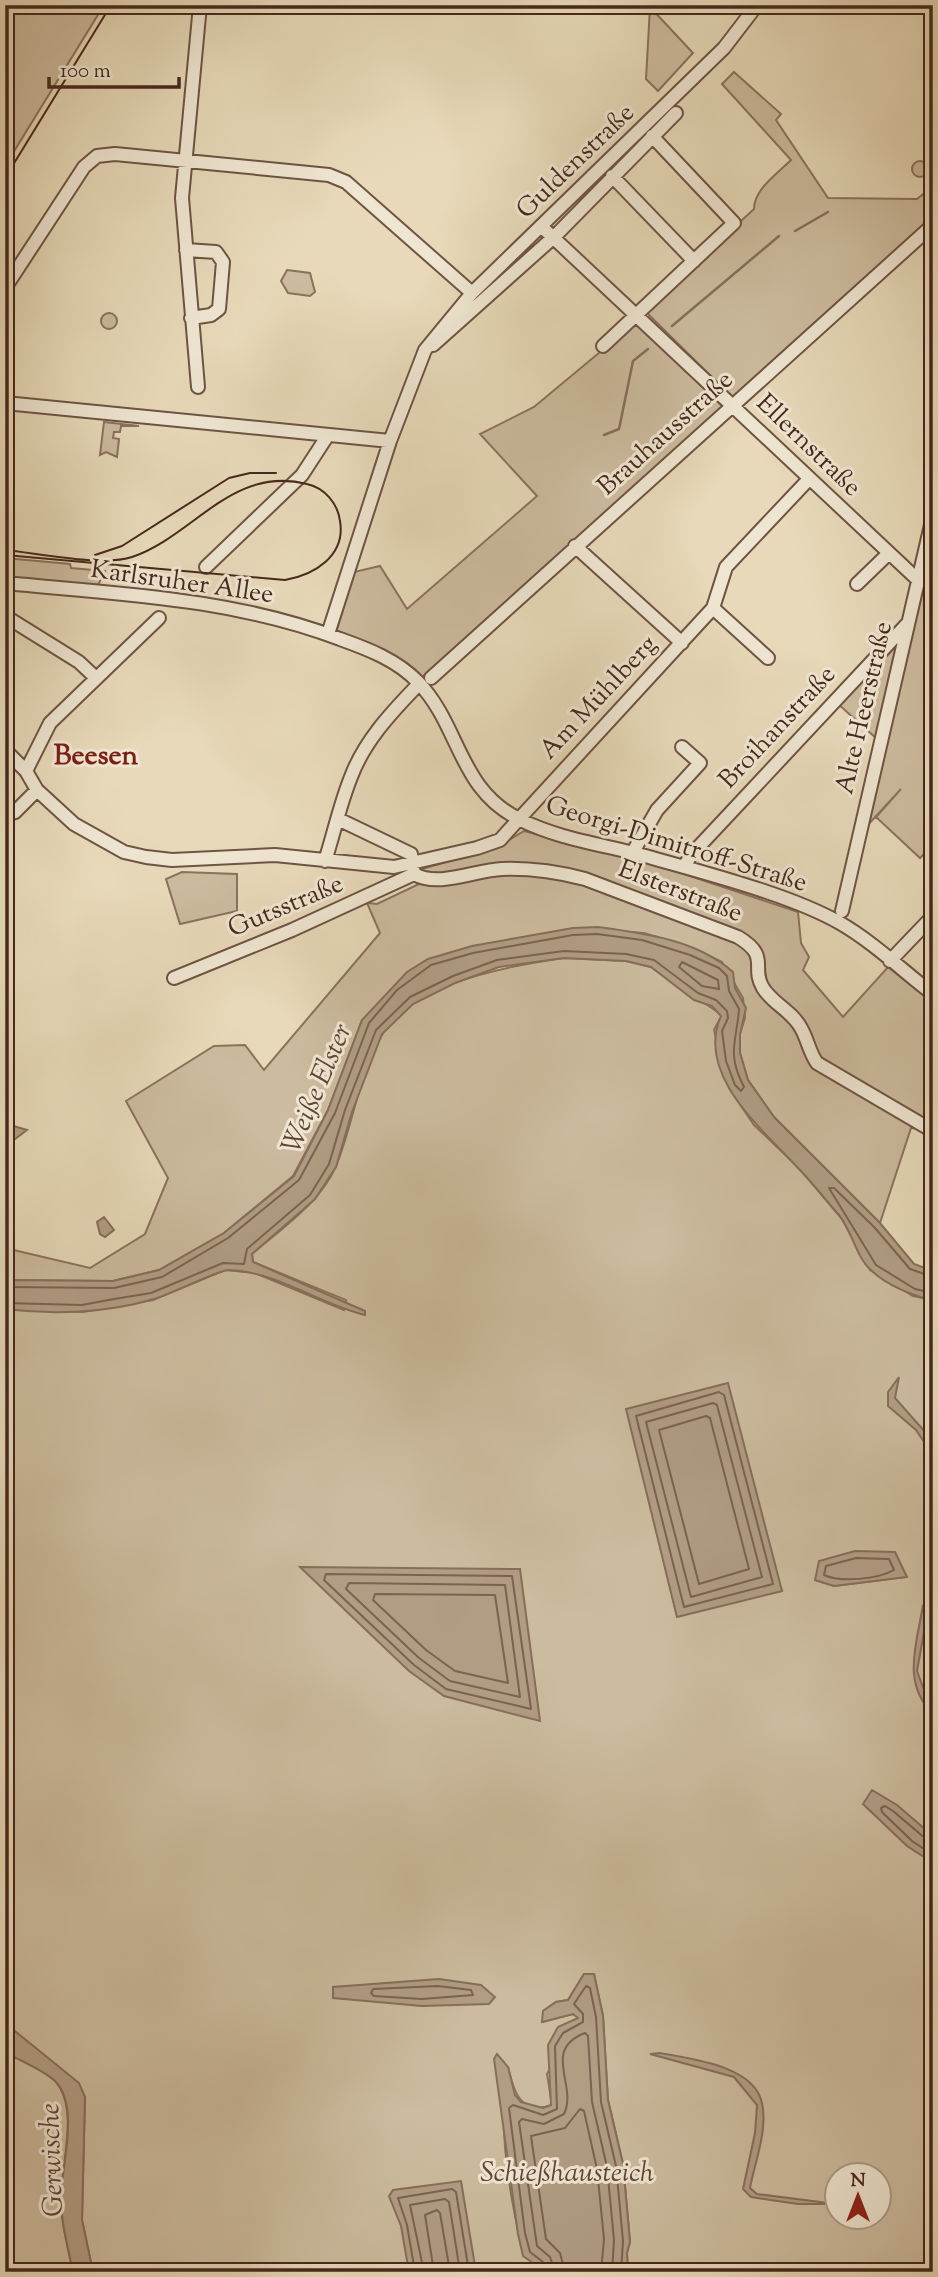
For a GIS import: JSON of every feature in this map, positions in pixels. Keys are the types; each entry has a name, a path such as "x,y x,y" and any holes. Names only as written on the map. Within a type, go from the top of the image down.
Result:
{"street":[{"path":"198,387 183,198 200,5"},
{"name":"Guldenstraße","path":"328,634 390,441 425,350 472,293 724,48 757,5"},
{"name":"Guldenstraße","path":"425,350 443,339 555,236 676,113"},
{"path":"603,346 734,223 652,136"},
{"path":"5,288 84,167 97,156 115,154 329,175 346,182 472,293"},
{"path":"612,176 694,261"},
{"name":"Brauhausstraße","path":"431,678 933,225"},
{"name":"Ellernstraße","path":"542,227 555,236 918,580"},
{"path":"186,250 216,252 223,262 219,309 211,315 191,318"},
{"path":"5,403 390,441"},
{"path":"206,567 302,475 328,435"},
{"name":"Am Mühlberg","path":"517,819 713,608 726,567 809,479"},
{"name":"Alte Heerstraße","path":"842,911 933,516"},
{"path":"575,547 682,643"},
{"path":"857,584 888,554"},
{"name":"Karlsruher Allee","path":"5,583 223,606 328,634 389,660 421,684 474,781 494,802 517,819"},
{"path":"713,608 768,658"},
{"path":"5,615 79,662 96,678"},
{"path":"26,771 50,723 159,618"},
{"name":"Broihanstraße","path":"684,867 691,855 908,622"},
{"path":"325,861 360,757 386,719 415,688"},
{"path":"633,852 657,810 700,763 682,747"},
{"name":"Georgi-Dimitroff-Straße","path":"5,750 26,771 37,790 87,832 124,852 172,860 275,855 362,866 414,869 500,840 517,819 558,834 684,867 815,911 849,929 933,994"},
{"path":"5,815 15,812 37,790"},
{"path":"338,819 408,851 414,869"},
{"name":"Gutsstraße","path":"174,978 292,930 414,869"},
{"name":"Elsterstraße","path":"414,869 432,878 502,869 561,873 585,879 738,937 751,945 757,954 763,987 801,1028 810,1053 817,1063 933,1131"},
{"path":"890,961 933,916"}],"shaded area":[{"path":"5,5 104,5 5,166"},
{"path":"650,7 693,53 658,91 646,79"},
{"path":"734,72 781,114 776,120 828,198 917,199 933,186 933,217 733,398 644,310 754,209 762,188 791,160 722,84"},
{"path":"920,161 926,163 926,175 920,177 914,175 912,169 914,163"},
{"path":"287,270 310,273 315,292 310,296 288,293 281,281"},
{"path":"109,313 115,315 115,327 109,329 103,327 101,321 103,315"},
{"path":"636,322 723,407 422,677 401,660 336,633 354,572 380,566 407,609 537,496 480,434 534,407"},
{"path":"104,422 139,426 121,426 120,432 114,432 113,438 119,439 117,457 106,452 100,455"},
{"path":"933,539 933,845 920,858 876,817 901,789 866,827"},
{"path":"5,558 70,564 71,568 105,571 98,585 5,579"},
{"path":"897,642 876,738 837,703"},
{"path":"524,831 651,863 798,912 801,943 809,957 803,970 843,1017 888,967 933,1003 933,1129 911,1128 880,1223 774,1117 748,1080 740,1053 740,1034 745,1018 743,998 722,962 693,948 644,933 573,928 362,1020 328,1110 293,1176 224,1233 159,1270 113,1281 5,1280 5,1248 90,1268 145,1234 168,1178 126,1101 214,1046 245,1045 264,1070 380,933 367,903 377,904 419,884 422,869 497,847"},
{"path":"182,872 237,874 237,911 180,924 166,879"},
{"path":"564,958 626,961 651,967 722,1015 714,1030 729,1088 754,1125 798,1167 842,1219 870,1270 913,1296 933,1300 933,2272 628,2272 627,2253 630,2242 623,2164 608,2100 603,2016 594,1974 584,1974 568,2000 556,2002 543,2011 543,2022 573,2014 579,2018 547,2074 552,2105 532,2107 520,2099 508,2067 503,2113 506,2162 524,2256 538,2266 540,2272 93,2272 82,2220 85,2097 5,2023 5,1309 83,1312 153,1300 225,1270 255,1273 344,1310 346,1300 253,1262 252,1254 299,1215 329,1179 342,1150 374,1050 397,1017 439,989 516,966","holes":["627,1409 782,1590 677,1616","906,1577 834,1586 815,1580"]},
{"path":"5,2052 51,2078 63,2093 68,2122 61,2207 73,2272 5,2272"}],"water":[{"path":"598,927 651,935 687,945 719,961 733,972 735,988 746,1008 740,1034 740,1053 748,1080 774,1117 880,1223 914,1264 933,1271 933,1300 900,1289 866,1265 839,1215 736,1099 724,1079 717,1059 715,1038 721,1016 712,1006 694,1000 651,967 626,961 564,958 499,967 455,983 413,1004 382,1034 352,1112 336,1167 315,1199 252,1254 253,1262 365,1311 365,1315 263,1276 228,1270 161,1297 136,1304 61,1312 5,1309 5,1280 113,1281 159,1270 224,1233 294,1176 328,1110 362,1020 407,972 428,959 472,946 573,928"},
{"path":"5,1113 10,1125 27,1130 6,1146"},
{"path":"104,1217 114,1230 105,1237 100,1234 97,1222"},
{"path":"899,1377 895,1398 933,1441 933,1455 916,1430 888,1406 888,1392"},
{"path":"728,1383 782,1591 677,1617 626,1409"},
{"path":"855,1551 895,1552 907,1577 834,1586 815,1580 819,1561"},
{"path":"300,1567 520,1569 540,1721 444,1696 409,1671"},
{"path":"923,1605 926,1621 917,1671 933,1714 923,1702 914,1676 915,1648"},
{"path":"872,1790 897,1805 933,1836 933,1863 907,1846 863,1804"},
{"name":"Schießhausteich","path":"584,1974 594,1974 603,2016 608,2100 623,2164 630,2242 627,2253 628,2272 540,2272 537,2266 523,2256 518,2234 494,2059 497,2054 508,2067 515,2095 521,2102 543,2108 551,2105 548,2045 558,2027 578,2018 573,2014 542,2022 543,2011 556,2002 568,2000"},
{"path":"439,1979 481,1985 495,1997 489,2004 422,2006 333,1998 333,1987"},
{"path":"5,2023 79,2083 85,2097 82,2220 93,2272 73,2272 63,2226 61,2198 68,2122 63,2093 56,2082 46,2074 5,2052"},
{"path":"660,2053 703,2061 734,2072 747,2080 757,2090 763,2113 760,2146 750,2188 757,2194 822,2204 798,2204 751,2197 743,2189 755,2133 757,2105 734,2077 650,2054"},
{"path":"461,2181 476,2272 409,2272 401,2226 389,2196 393,2190"}],"waterway":[{"path":"795,231 828,212"},
{"path":"672,326 779,236"},
{"path":"604,435 619,429 633,361 648,349"}],"tram line":[{"path":"5,178 111,5"},
{"path":"95,555 122,546 229,478 250,473 276,473"},
{"path":"5,550 104,561 132,557 175,534 235,493 257,484 280,481 307,484 325,493 339,515 341,533 333,554 326,562 307,574 285,580 5,555"}],"district":[{"name":"Beesen","path":"96,757"}],"water label":[{"name":"Weiße Elster","path":"318,1089"},
{"name":"Gerwische","path":"53,2160"}]}
